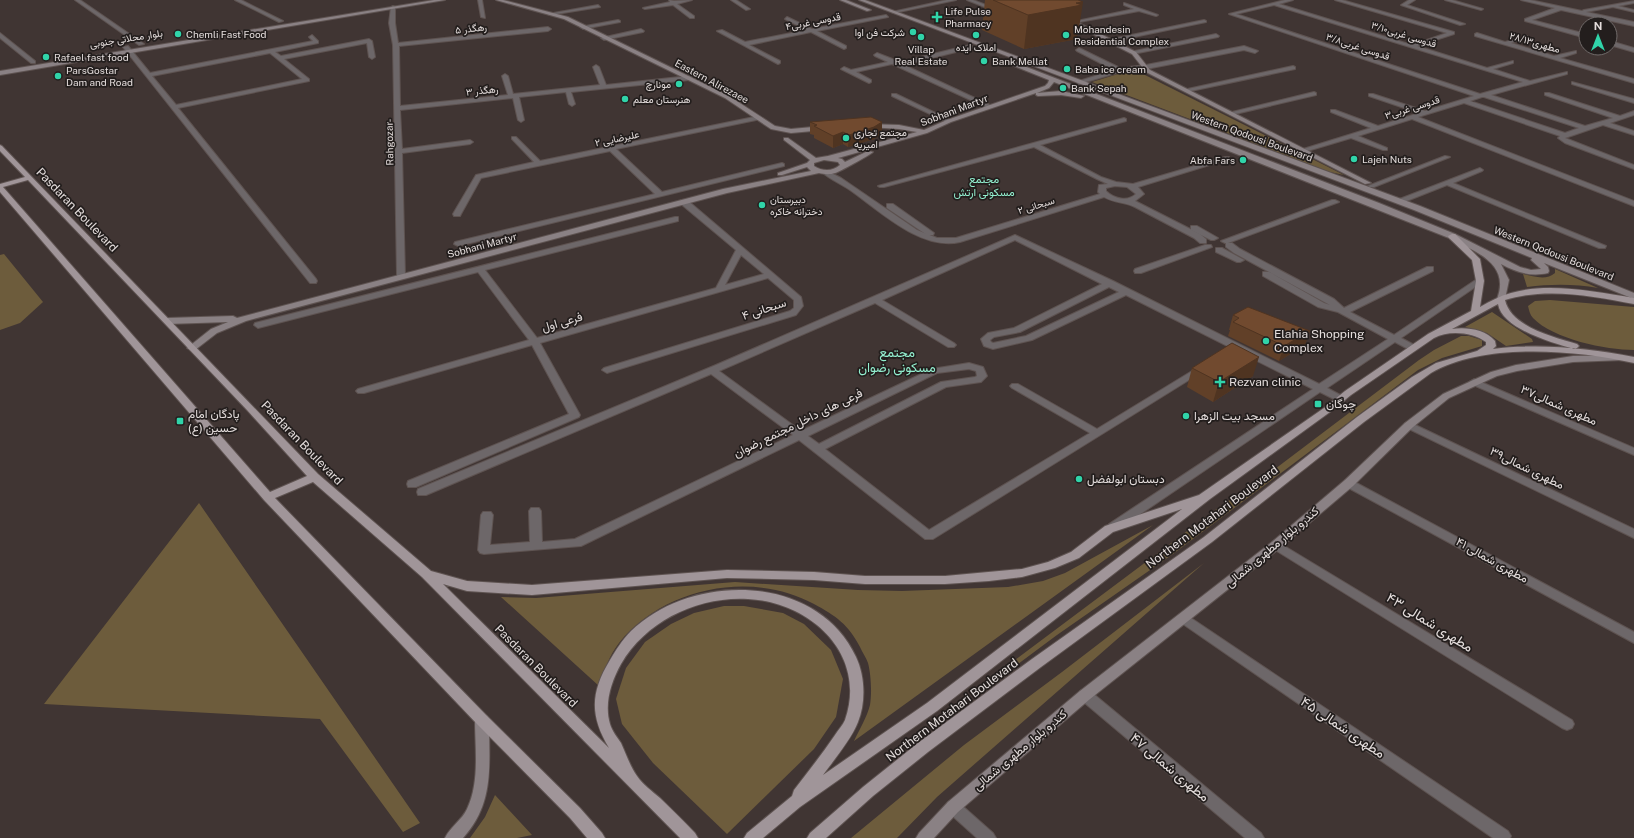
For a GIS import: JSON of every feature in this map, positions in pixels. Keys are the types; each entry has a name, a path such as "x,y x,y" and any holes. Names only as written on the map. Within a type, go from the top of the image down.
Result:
{"main road":[{"name":"Pasdaran Boulevard","path":"0,147 314,477 426,574 687,836"},
{"path":"28,178 0,187 268,497 482,720 575,813 597,838"},
{"path":"1452,236 1476,259 1480,281 1475,313"},
{"name":"Northern Motahari Boulevard","path":"795,802 932,707 1206,496 1430,336 1501,299 1510,295 1524,292 1589,295 1634,301"},
{"path":"1501,299 1500,305 1505,312 1528,330 1556,341 1634,360"},
{"path":"1430,336 1453,331 1471,331 1479,334 1490,341 1491,346 1477,354"},
{"name":"Northern Motahari Boulevard","path":"815,838 854,803 955,724 1264,497 1345,430 1437,365 1477,354 1545,348 1573,350 1621,358"},
{"path":"268,497 314,477"},
{"path":"426,574 467,586 532,590 727,574 814,576 865,580 989,577 1022,573 1051,566 1075,555 1109,529 1206,496"},
{"path":"630,779 603,724 600,706 604,684 618,655 635,634 651,622 676,608 700,600 744,594 774,598 800,608 817,618 831,629 843,642 853,663 857,680 856,700 851,722 795,802 752,838"}],"street":[{"path":"77,0 141,44"},
{"path":"237,0 280,21"},
{"name":"بلوار محلاتی جنوبی","path":"0,67 128,49 141,44 421,0"},
{"name":"بلوار محلاتی جنوبی","path":"0,73 128,49 395,4 443,0"},
{"path":"480,0 483,17"},
{"name":"Eastern Alirezaee","path":"498,0 566,18 604,38 727,97 773,128 791,131 828,128"},
{"path":"590,0 604,10"},
{"path":"645,8 671,2 690,0"},
{"path":"733,0 748,9"},
{"name":"Western Qodousi Boulevard","path":"842,0 970,47 1452,236 1490,256 1496,263 1506,280 1501,299"},
{"name":"Western Qodousi Boulevard","path":"861,0 1417,208 1634,296"},
{"path":"894,12 951,0"},
{"path":"969,0 999,10"},
{"path":"1274,4 1291,0"},
{"path":"1337,0 1452,34 1413,46"},
{"path":"1413,0 1402,4 1462,24"},
{"path":"1447,0 1481,9"},
{"path":"1523,0 1634,24"},
{"path":"671,2 692,16"},
{"path":"1580,12 1634,2"},
{"name":"Rahgozar-","path":"395,4 392,23 396,45 402,276"},
{"path":"1126,4 1156,15"},
{"name":"قدوسی غربی۳/۸","path":"1274,4 1231,14 1587,129"},
{"name":"قدوسی غربی۳/۱۰","path":"1274,4 1528,82"},
{"path":"550,14 598,6"},
{"path":"1610,6 1634,11"},
{"path":"1561,8 1527,20 1578,34"},
{"path":"1074,22 1140,9"},
{"name":"قدوسی غربی۴","path":"744,44 886,16"},
{"path":"1060,16 1133,52 1148,71 1302,151 1417,208"},
{"path":"787,18 844,47"},
{"path":"583,27 618,21"},
{"path":"1110,40 1204,21"},
{"name":"۵ رهگذر","path":"396,45 548,29"},
{"path":"604,38 641,31"},
{"path":"720,31 778,62"},
{"path":"0,35 33,62"},
{"name":"مطهری۲۸/۱۳","path":"1477,35 1634,81"},
{"path":"1133,52 1216,36"},
{"path":"149,75 316,42 312,37"},
{"path":"1506,43 1525,37"},
{"path":"954,42 965,39"},
{"path":"280,58 369,41 372,57"},
{"path":"1618,45 1634,50"},
{"path":"850,72 894,62 900,64 970,47"},
{"path":"1079,82 1119,70 1146,67 1244,48 1255,51"},
{"path":"128,49 313,281"},
{"path":"1079,50 1119,70"},
{"path":"175,107 307,80 271,51"},
{"path":"1556,58 1574,52"},
{"path":"877,55 990,107"},
{"path":"1488,69 1511,62"},
{"path":"596,67 604,87"},
{"path":"1186,90 1293,68"},
{"path":"844,69 869,81"},
{"name":"قدوسی غربی۳","path":"1302,151 1483,95 1565,73"},
{"path":"505,76 514,96 521,120"},
{"name":"۳ رهگذر","path":"398,108 689,78"},
{"name":"Sobhani Martyr","path":"726,191 812,162 925,132 949,121 1047,87 1051,84 1052,80"},
{"path":"1574,83 1634,101"},
{"path":"568,91 572,104"},
{"name":"Sobhani Martyr","path":"1003,102 1010,102 1050,92 1109,101"},
{"path":"1230,113 1314,94"},
{"path":"1546,94 1621,118"},
{"path":"894,95 949,121"},
{"path":"1371,95 1425,113"},
{"path":"1465,101 1565,135 1634,113"},
{"path":"1333,111 1378,128"},
{"path":"1412,117 1634,204"},
{"name":"۲ علیرضایی","path":"457,214 478,176 759,118"},
{"path":"882,186 1124,120"},
{"path":"1604,123 1634,133"},
{"path":"864,125 899,127 925,132"},
{"path":"1565,135 1562,138 1567,142 1634,167"},
{"path":"1352,136 1385,149"},
{"path":"514,138 538,164"},
{"path":"786,139 812,162 813,169 839,179 914,232 927,238 942,241 958,241 973,234"},
{"path":"399,151 470,142"},
{"name":"Sobhani Martyr","path":"243,319 726,191 841,167 888,143"},
{"path":"1034,144 1099,178 1115,184 1132,187 1139,192 1139,197 1146,202 1214,238 1227,243 1237,251 1331,301 1343,312"},
{"path":"1026,146 1114,199 1132,200 1139,197"},
{"path":"612,149 661,195"},
{"path":"1372,186 1447,157"},
{"path":"830,158 840,160 841,167 847,177 909,220 933,234 954,237 973,234"},
{"path":"1132,187 1227,158"},
{"path":"458,244 782,165"},
{"path":"1401,200 1480,170"},
{"path":"1448,183 1602,246"},
{"name":"سبحانی ۲","path":"973,234 1103,191 1115,184"},
{"path":"1126,200 1197,236 1206,244 1229,254 1321,305 1343,312 1413,348"},
{"name":"سبحانی ۴","path":"607,370 793,313 800,305 798,300 684,202"},
{"path":"1227,243 1334,202"},
{"path":"258,325 675,219"},
{"path":"900,222 909,220"},
{"path":"422,492 713,371 876,300 1015,237 1341,399"},
{"path":"1138,271 1206,244 1207,239 1214,238"},
{"path":"1219,250 1226,249 1227,243"},
{"path":"719,289 740,250"},
{"path":"1490,256 1519,270 1531,272 1545,270 1544,267 1522,251"},
{"path":"412,484 575,415 535,342 480,268"},
{"path":"1343,312 1430,269"},
{"name":"فرعی اول","path":"361,391 769,275"},
{"path":"1281,283 1290,280"},
{"path":"1109,529 1321,389 1480,281"},
{"path":"1110,283 1017,330 991,335 985,339 987,344 993,346 1028,338 1126,292"},
{"path":"876,300 951,345"},
{"path":"167,321 203,322 243,319"},
{"path":"192,348 214,331 243,319"},
{"path":"1224,356 1238,348"},
{"name":"کندرو بلوار مطهری شمالی","path":"924,838 953,807 1085,695 1184,619 1276,545 1349,483 1409,425 1446,396 1494,374 1547,362 1573,359 1621,358"},
{"path":"713,371 818,449 928,536 1211,364"},
{"name":"فرعی های داخل مجتمع رضوان","path":"487,515 484,550 577,543 935,371 969,366 980,370 982,376 978,380 944,384 818,449"},
{"name":"مطهرى شمالى۳۷","path":"1474,382 1634,452"},
{"path":"1015,386 1097,433"},
{"name":"مطهرى شمالى۳۹","path":"1409,425 1634,534"},
{"name":"۴۱ مطهرى شمالى","path":"1349,483 1634,638"},
{"path":"535,511 536,546"},
{"name":"مطهرى شمالى ۴۳","path":"1276,545 1567,724"},
{"name":"مطهرى شمالى ۴۵","path":"1184,619 1503,836"},
{"name":"مطهرى شمالى ۴۷","path":"1085,695 1256,838"},
{"path":"453,838 463,828 474,811 480,788 482,720"},
{"path":"953,807 988,838"}],"shaded area":[{"path":"1131,70 1137,71 1344,175 1330,172 1092,82"},
{"path":"4,254 43,302 20,323 0,330 0,255"},
{"path":"1555,269 1598,288 1563,285 1527,287 1523,274 1548,277 1555,273"},
{"path":"1550,300 1634,307 1634,350 1609,348 1580,342 1553,332 1532,317 1528,306 1535,301"},
{"path":"1492,312 1532,339 1533,342 1506,346 1487,333 1465,327"},
{"path":"1461,336 1469,336 1482,340 1482,346 1442,358 1418,370 1173,554 1057,635 991,684 987,681 1218,508 1263,478 1419,360 1434,350"},
{"path":"199,503 420,823 403,832 320,719 44,704"},
{"path":"1153,525 854,741 870,705 871,684 867,661 851,632 841,621 814,604 790,594 764,588 737,587 710,590 684,597 660,608 638,624 615,648 599,686 501,597 536,598 735,582 858,590 902,591 1008,587 1043,581 1065,573"},
{"path":"1204,563 937,797 897,838 851,838 964,745"},
{"path":"724,606 744,606 783,613 804,624 831,650 843,679 836,717 814,749 727,834 653,763 622,724 616,699 626,668 645,642 671,624 694,613"},
{"path":"495,795 532,835 517,838 470,838 485,817"}],"building":[{"path":"993,0 1078,0 1083,2 1076,3 1082,5 1028,15"},
{"path":"871,117 882,122 874,127 849,135 843,132 833,136 814,126 817,125 810,122"},
{"path":"1248,307 1310,331 1284,346 1233,322 1239,318 1233,315"},
{"path":"1232,343 1259,357 1219,382 1192,368"}],"place":[{"name":"Life Pulse Pharmacy","path":"937,17"},
{"name":"شرکت فن اوا","path":"913,32"},
{"name":"Chemli Fast Food","path":"178,34"},
{"name":"املاک ایده","path":"976,35"},
{"name":"Mohandesin Residential Complex","path":"1066,35"},
{"name":"Villap Real Estate","path":"921,37"},
{"name":"Rafael fast food","path":"46,57"},
{"name":"Bank Mellat","path":"984,61"},
{"name":"Baba ice cream","path":"1067,69"},
{"name":"ParsGostar Dam and Road","path":"58,76"},
{"name":"مونارچ","path":"679,84"},
{"name":"Bank Sepah","path":"1063,88"},
{"name":"هنرستان معلم","path":"625,99"},
{"name":"مجتمع تجاری امیریه","path":"846,138"},
{"name":"Lajeh Nuts","path":"1354,159"},
{"name":"Abfa Fars","path":"1243,160"},
{"name":"دبیرستان دخترانه خاکره","path":"762,205"},
{"name":"Elahia Shopping Complex","path":"1266,341"},
{"name":"Rezvan clinic","path":"1220,382"},
{"name":"چوگان","path":"1318,404"},
{"name":"مسجد بیت الزهرا","path":"1186,416"},
{"name":"پادگان امام حسین (ع)","path":"180,421"},
{"name":"دبستان ابولفضل","path":"1079,479"}],"district":[{"name":"مجتمع مسکونی ارتش","path":"984,185"},
{"name":"مجتمع مسکونی رضوان","path":"897,360"}]}
